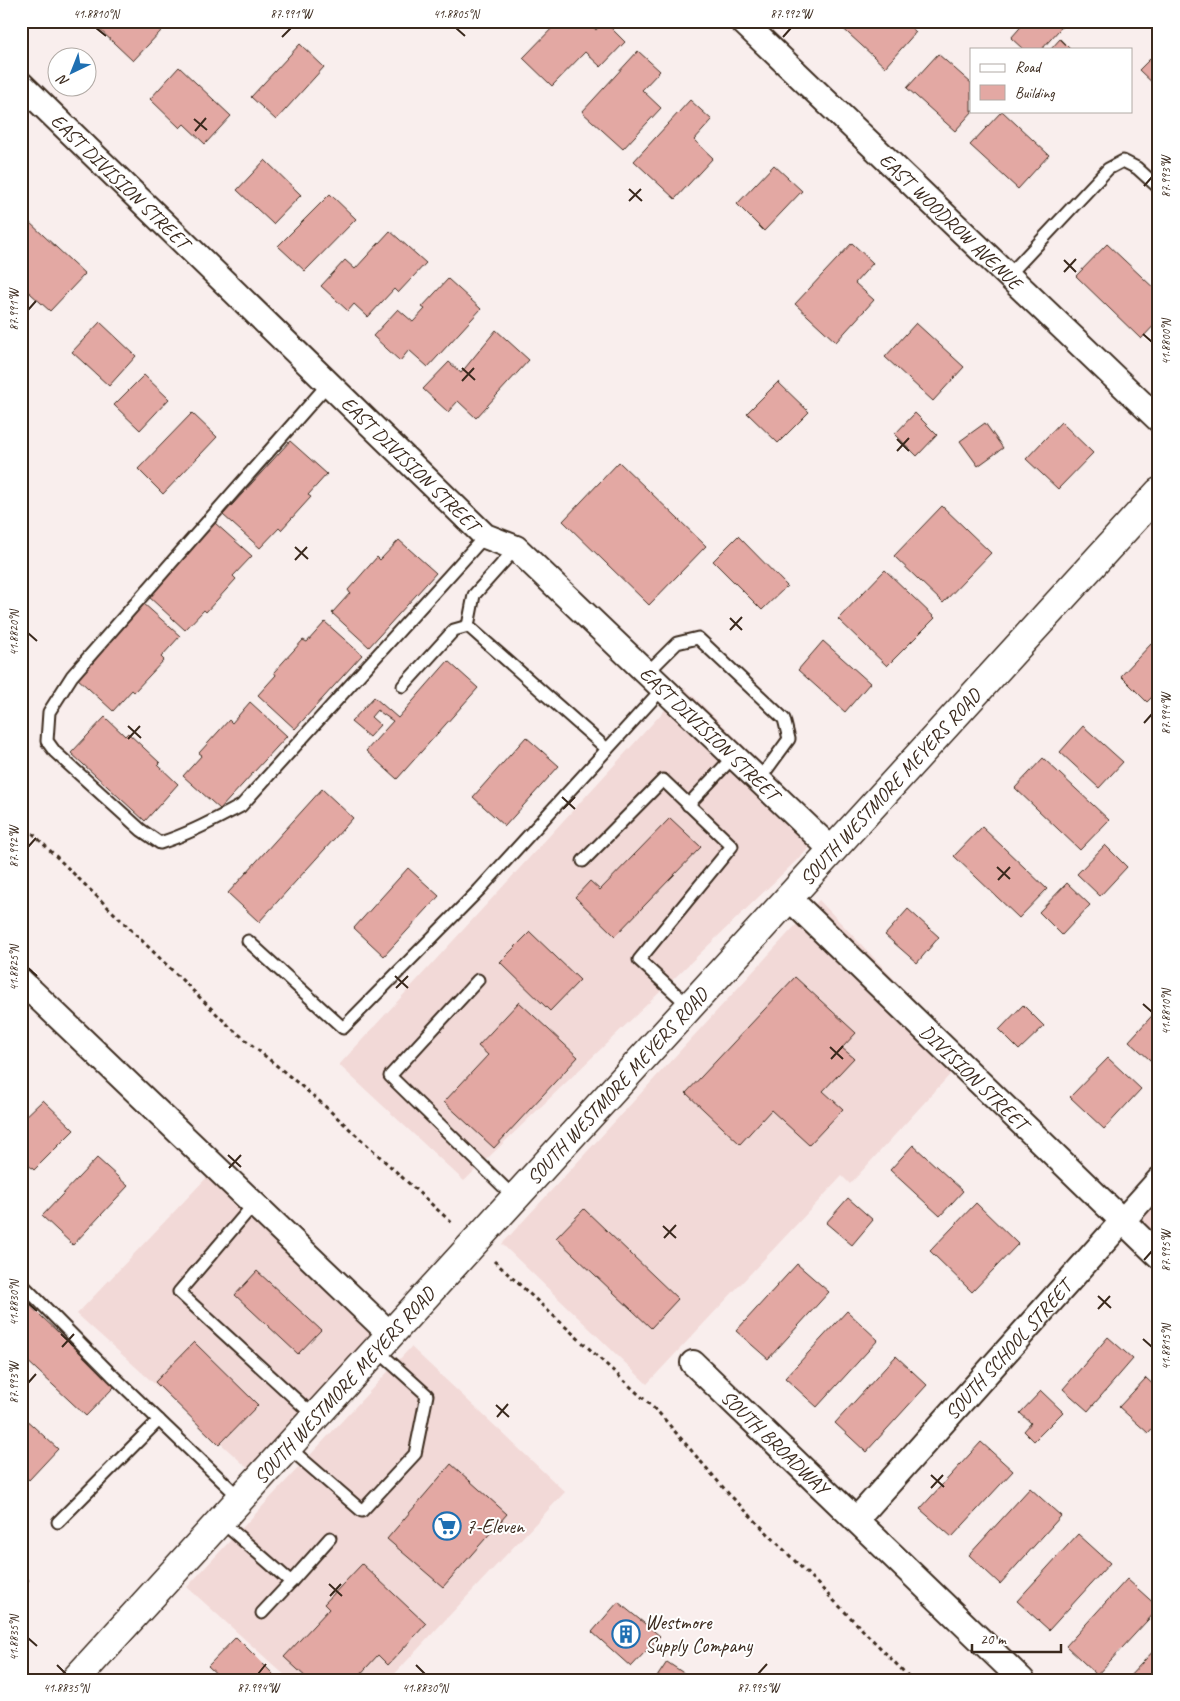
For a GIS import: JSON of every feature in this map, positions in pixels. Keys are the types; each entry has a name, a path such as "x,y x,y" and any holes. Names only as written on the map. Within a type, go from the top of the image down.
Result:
{"street":[{"name":"EAST WOODROW AVENUE","path":"755,25 1008,276 1159,420"},
{"name":"EAST DIVISION STREET","path":"21,84 485,536 516,548 832,850"},
{"name":"SOUTH WESTMORE MEYERS ROAD","path":"75,1680 1159,492"},
{"name":"DIVISION STREET","path":"788,898 1159,1256"},
{"path":"21,981 254,1204 384,1342"},
{"name":"SOUTH SCHOOL STREET","path":"856,1520 1159,1180"},
{"name":"SOUTH BROADWAY","path":"693,1363 1022,1680"}],"lane":[{"path":"1008,276 1108,169 1123,161 1137,168 1159,188"},
{"path":"328,384 72,676 49,712 47,741 55,752 141,830 160,843 204,825 241,806 485,536"},
{"path":"468,626 474,595 516,548"},
{"path":"403,686 454,630 468,626"},
{"path":"468,626 608,749"},
{"path":"248,941 342,1028 479,890 608,749 655,681 677,643 698,638 784,718 789,739 759,780"},
{"path":"688,805 734,756"},
{"path":"583,861 663,780 732,846 639,960 690,1006"},
{"path":"478,980 390,1076 515,1198"},
{"path":"254,1204 179,1292 315,1417"},
{"path":"21,1283 241,1499"},
{"path":"288,1447 362,1511 415,1454 427,1396 384,1342"},
{"path":"58,1522 159,1420"},
{"path":"221,1521 291,1582"},
{"path":"262,1613 330,1538"}],"path":[{"path":"21,822 230,1027 317,1099 449,1220"},
{"path":"500,1267 660,1413 728,1493 912,1680"}],"shaded area":[{"path":"685,688 829,829 464,1181 339,1065"},
{"path":"819,900 967,1056 850,1184 842,1176 647,1384 502,1244"},
{"path":"209,1175 373,1333 250,1470 77,1314"},
{"path":"1159,1192 1159,1244 1133,1220"},
{"path":"411,1347 565,1492 389,1680 290,1680 187,1587"}],"building":[{"path":"102,21 150,21 161,31 133,61 97,27"},
{"path":"559,21 587,21 596,30 604,21 625,42 601,67 585,52 552,86 523,58"},
{"path":"839,21 904,21 916,32 885,67 837,23"},
{"path":"1026,21 1067,21 1043,48 1022,48 1011,38"},
{"path":"1060,39 1069,48 1052,48"},
{"path":"300,44 324,67 276,120 251,97"},
{"path":"1159,50 1159,89 1139,70"},
{"path":"638,51 660,71 642,90 661,108 623,149 582,112"},
{"path":"938,54 970,82 970,112 972,112 955,131 907,88"},
{"path":"179,67 231,116 205,144 184,124 180,128 150,99"},
{"path":"690,100 712,120 694,140 713,158 675,199 634,161"},
{"path":"1003,112 1049,155 1018,189 970,145"},
{"path":"265,160 301,195 273,224 237,190"},
{"path":"774,165 802,191 764,231 737,204"},
{"path":"330,194 356,219 305,271 278,246"},
{"path":"29,222 85,274 50,311 21,285 21,230"},
{"path":"390,231 426,263 398,293 394,289 368,317 354,304 348,311 321,286 345,260 355,269"},
{"path":"852,243 873,263 855,283 874,300 836,342 795,304"},
{"path":"1107,244 1159,293 1159,320 1141,339 1076,276"},
{"path":"448,279 481,309 428,367 409,350 400,361 373,336 398,309 413,322 425,309 422,307"},
{"path":"100,322 136,356 109,386 72,352"},
{"path":"916,323 964,367 933,401 885,357"},
{"path":"496,330 529,360 476,418 458,401 448,412 423,389 449,362 461,373"},
{"path":"144,375 169,399 140,430 114,405"},
{"path":"778,382 809,412 778,443 747,413"},
{"path":"192,413 217,437 163,494 138,469"},
{"path":"915,413 937,435 917,456 895,434"},
{"path":"1061,422 1093,453 1058,489 1026,459"},
{"path":"985,423 1003,448 978,466 960,441"},
{"path":"290,441 327,474 308,495 311,497 281,530 279,528 260,548 223,515"},
{"path":"619,462 706,546 649,605 563,521"},
{"path":"942,506 991,553 943,603 894,556"},
{"path":"215,523 252,556 233,576 236,579 206,612 204,610 185,630 148,596"},
{"path":"738,536 787,586 762,610 713,561"},
{"path":"399,540 436,573 369,647 332,613 350,593 348,590 377,557 380,560"},
{"path":"885,570 935,618 887,666 838,619"},
{"path":"143,603 180,636 161,657 164,660 113,711 76,677"},
{"path":"325,622 362,655 295,729 258,695 276,675 274,672 303,640 307,642"},
{"path":"823,641 870,683 845,712 798,670"},
{"path":"1151,644 1159,651 1159,690 1147,702 1121,676"},
{"path":"448,661 478,688 397,779 366,751 393,721 377,710 371,717 380,725 369,737 351,722 374,697 398,718"},
{"path":"250,702 287,736 220,809 183,776 202,755 199,753 229,720 232,723"},
{"path":"105,717 125,736 128,733 160,763 158,765 178,784 145,821 71,753"},
{"path":"1083,726 1123,762 1099,788 1060,752"},
{"path":"526,737 559,766 505,826 473,797"},
{"path":"1043,758 1109,820 1080,850 1015,788"},
{"path":"322,789 353,818 259,922 228,893"},
{"path":"670,818 701,847 615,936 575,897 590,881 600,890"},
{"path":"982,827 1047,889 1019,918 954,856"},
{"path":"1105,845 1127,867 1100,896 1077,874"},
{"path":"408,868 439,896 384,956 354,928"},
{"path":"1067,883 1090,905 1062,935 1039,912"},
{"path":"908,909 939,937 917,963 885,935"},
{"path":"530,932 580,980 550,1011 500,962"},
{"path":"795,977 856,1033 842,1048 854,1058 823,1091 843,1109 809,1145 771,1110 740,1144 686,1093"},
{"path":"519,1002 578,1057 494,1148 444,1102 488,1055 478,1046"},
{"path":"1023,1005 1044,1026 1019,1050 999,1030"},
{"path":"1159,1008 1159,1068 1129,1041"},
{"path":"1108,1058 1141,1089 1104,1129 1070,1097"},
{"path":"43,1100 74,1130 34,1170 21,1158 21,1121"},
{"path":"913,1145 963,1191 940,1216 890,1170"},
{"path":"97,1158 128,1186 73,1245 42,1216"},
{"path":"848,1198 873,1220 852,1245 826,1223"},
{"path":"976,1203 1018,1244 972,1292 930,1251"},
{"path":"584,1209 678,1299 651,1328 556,1238"},
{"path":"797,1264 829,1292 768,1359 736,1331"},
{"path":"257,1271 321,1330 298,1354 235,1295"},
{"path":"21,1297 115,1386 86,1416 21,1355"},
{"path":"847,1311 878,1340 817,1407 785,1378"},
{"path":"1108,1337 1133,1359 1088,1411 1063,1389"},
{"path":"194,1342 258,1405 219,1445 155,1382"},
{"path":"896,1356 927,1385 866,1452 835,1423"},
{"path":"1146,1378 1159,1390 1159,1421 1148,1433 1119,1407"},
{"path":"1041,1391 1063,1412 1034,1441 1024,1431 1031,1423 1020,1413"},
{"path":"21,1415 58,1449 29,1480 21,1472"},
{"path":"981,1442 1013,1471 952,1537 920,1509"},
{"name":"7-Eleven","path":"451,1464 507,1514 443,1587 387,1539"},
{"path":"1030,1488 1061,1516 1000,1584 969,1555"},
{"path":"1078,1534 1110,1563 1049,1630 1017,1601"},
{"path":"362,1564 426,1624 388,1665 378,1655 355,1680 309,1680 284,1657 329,1609 324,1604"},
{"path":"21,1573 29,1580 21,1589"},
{"path":"1127,1579 1159,1608 1097,1675 1066,1646"},
{"name":"Westmore Supply Company","path":"618,1602 660,1636 631,1667 592,1632"},
{"path":"236,1637 279,1680 223,1680 208,1666"},
{"path":"1159,1645 1159,1680 1126,1680"},
{"path":"667,1662 694,1680 655,1680"}],"place":[{"name":"7-Eleven","path":"447,1526"},
{"name":"Westmore Supply Company","path":"626,1634"}]}
